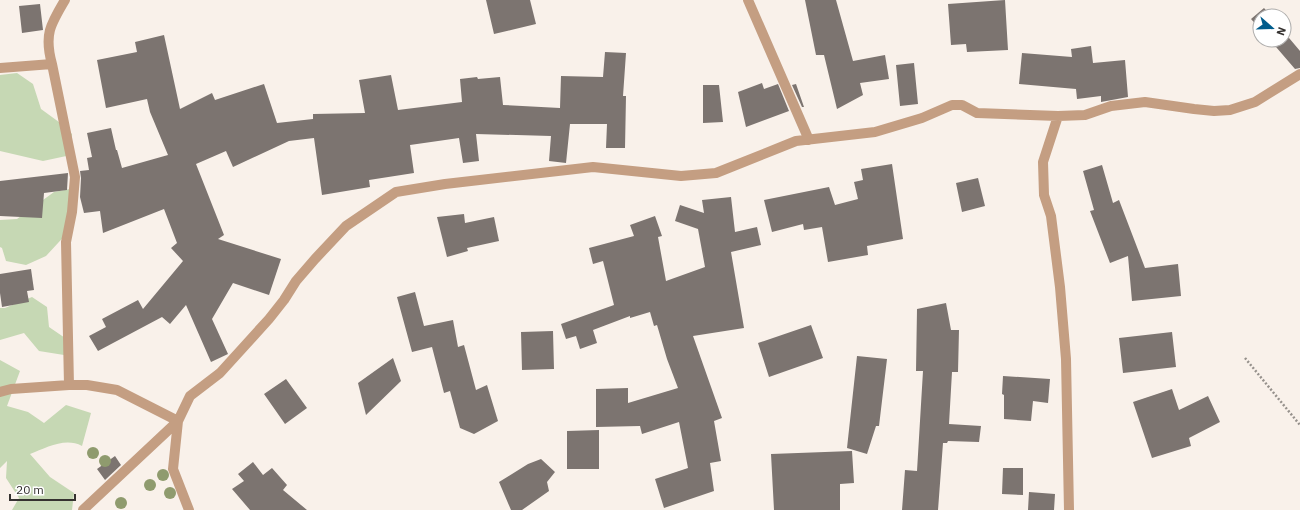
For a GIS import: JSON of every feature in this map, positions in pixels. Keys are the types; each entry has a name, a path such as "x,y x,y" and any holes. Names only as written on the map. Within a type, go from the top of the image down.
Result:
{"street":[{"path":"65,0 48,35 48,51 52,64 74,177 72,212 66,242 69,385"},
{"path":"748,0 809,140"},
{"path":"0,68 52,64"},
{"path":"189,510 173,469 178,421 190,396 220,374 269,320 296,281 346,226 396,192 445,184 593,167 681,176 716,173 796,142 875,132 922,118 952,104 962,105 976,113 1058,116 1086,115 1110,106 1145,102 1214,111 1230,110 1255,102 1300,74"},
{"path":"1058,116 1043,162 1044,196 1050,216 1060,286 1066,359 1069,510"},
{"path":"0,392 69,385 87,385 117,390 178,421"},
{"path":"83,510 178,421"}],"path":[{"path":"1245,358 1300,425"}],"green space":[{"path":"17,73 33,84 41,109 63,125 72,134 71,155 43,161 0,151 0,75"},
{"path":"70,189 70,230 46,256 26,265 6,261 2,248 0,247 0,220 17,219 54,192"},
{"path":"32,297 47,307 49,327 68,340 64,355 39,351 24,333 0,340 0,308 5,308"},
{"path":"0,360 20,371 7,406 28,412 44,423 66,405 91,413 82,446 62,443 49,446 30,454 50,477 74,493 72,510 12,510 19,498 6,478 7,461 0,468"}],"building":[{"path":"486,0 530,0 536,24 494,34"},
{"path":"805,0 836,0 853,61 885,55 889,79 860,83 863,95 837,109 824,55 816,55"},
{"path":"1005,0 1008,50 967,52 966,44 951,45 948,4"},
{"path":"40,4 43,30 22,33 19,6"},
{"path":"164,35 180,109 212,93 215,100 264,84 277,123 313,119 313,114 365,113 359,80 391,75 398,110 462,102 460,79 477,77 478,79 500,77 503,105 560,108 561,76 603,77 605,52 626,53 623,96 626,96 625,148 606,148 607,124 570,124 566,163 549,161 551,136 476,134 479,161 463,163 459,138 410,145 414,173 369,180 370,187 322,195 314,138 289,141 233,167 226,151 196,164 224,235 218,239 281,259 269,295 233,283 212,319 228,354 211,362 186,305 170,324 162,317 98,351 89,336 106,327 102,319 138,300 143,309 183,261 171,248 177,243 164,209 103,233 100,211 84,213 80,197 80,171 89,170 87,158 92,157 87,133 111,128 122,168 168,155 150,112 147,99 106,108 97,60 137,52 135,42"},
{"path":"1292,42 1300,51 1300,68 1295,69 1277,48 1292,48"},
{"path":"1091,46 1093,63 1125,60 1128,97 1101,102 1101,96 1077,99 1076,89 1019,84 1022,53 1072,57 1071,49"},
{"path":"914,63 918,104 900,106 896,65"},
{"path":"762,83 764,89 778,84 789,111 746,127 738,92"},
{"path":"796,84 804,107 802,107 792,85"},
{"path":"703,85 719,85 723,122 703,123"},
{"path":"892,164 903,239 867,246 868,255 828,262 822,227 804,230 803,224 772,232 764,200 829,187 835,205 858,199 854,182 863,180 861,169"},
{"path":"1102,165 1113,203 1119,200 1145,268 1178,264 1181,296 1132,301 1128,256 1110,263 1090,211 1094,210 1083,171"},
{"path":"68,173 67,190 44,193 42,218 0,216 0,181"},
{"path":"978,178 985,206 962,212 956,183"},
{"path":"731,197 735,232 757,227 761,245 731,252 744,328 693,336 722,418 714,421 721,461 710,463 714,491 664,508 655,479 688,468 679,422 642,434 640,426 596,427 596,389 628,388 628,403 678,388 667,359 657,325 654,326 650,312 630,318 630,316 593,330 597,343 580,349 576,336 566,339 561,324 614,305 603,261 593,264 589,248 634,236 630,225 655,216 662,236 658,237 666,281 705,267 698,229 675,221 680,205 704,213 702,200"},
{"path":"464,214 465,223 494,217 499,241 467,248 468,251 447,257 437,217"},
{"path":"31,269 34,290 27,291 29,302 2,307 0,274"},
{"path":"415,292 424,326 453,320 458,347 464,345 476,390 487,385 498,421 474,434 460,428 450,391 444,393 432,347 412,352 397,297"},
{"path":"946,303 951,330 959,330 958,372 952,372 949,424 981,426 979,442 948,441 947,443 943,443 938,510 902,510 905,470 917,471 923,371 916,371 917,309"},
{"path":"811,325 823,358 769,377 758,343"},
{"path":"553,331 554,369 522,370 521,332"},
{"path":"1172,332 1176,367 1123,373 1119,338"},
{"path":"857,356 887,359 879,426 876,426 867,454 847,448"},
{"path":"393,358 401,381 366,415 358,383"},
{"path":"1003,376 1050,379 1048,403 1033,401 1031,421 1004,419 1004,395 1002,394"},
{"path":"286,379 307,408 285,424 264,394"},
{"path":"1172,389 1179,410 1208,396 1220,422 1189,438 1191,446 1152,458 1133,402"},
{"path":"599,430 599,469 567,469 567,431"},
{"path":"852,451 854,483 840,484 840,510 774,510 771,454"},
{"path":"115,456 121,465 105,480 97,469"},
{"path":"541,459 555,472 547,482 549,491 522,510 511,510 499,482 528,464"},
{"path":"253,462 263,475 272,468 287,485 283,490 307,510 250,510 232,489 244,481 238,474"},
{"path":"1003,468 1023,468 1023,495 1002,494"},
{"path":"1029,492 1055,494 1054,510 1028,510"}]}
